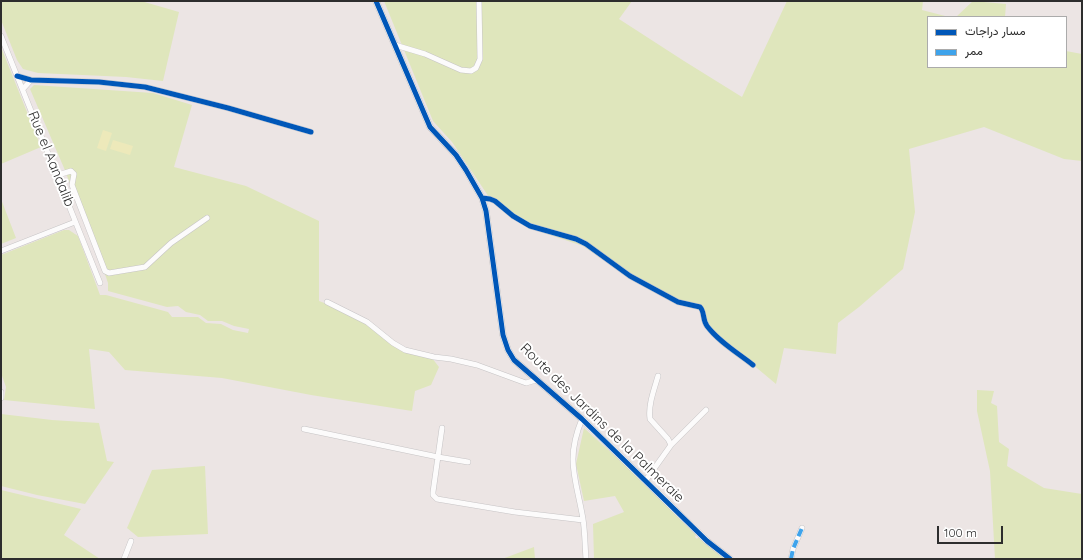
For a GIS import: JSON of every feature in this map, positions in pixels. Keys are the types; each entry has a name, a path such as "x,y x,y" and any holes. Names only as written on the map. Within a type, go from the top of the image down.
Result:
{"street":[{"name":"Route des Jardins de la Palmeraie","path":"376,1 430,127 456,155 482,198 486,211 503,335 508,350 514,360 582,419 707,541 730,559"},
{"path":"395,45 425,54 461,70 470,71 476,68 480,59 480,1"},
{"name":"Rue el Aandalib","path":"1,36 100,283"},
{"path":"17,76 31,80 99,82 145,87 228,108 311,132"},
{"path":"23,89 31,80"},
{"path":"58,175 71,171 74,174 72,185 105,271 109,273 145,267 171,243 208,218"},
{"path":"482,198 495,201 530,226 576,239 630,276 678,302 700,306 703,311 704,320 709,328 753,365"},
{"path":"1,251 75,222"},
{"path":"327,302 367,322 393,343 405,350 477,365 526,383 536,380"},
{"path":"658,376 653,392 650,419 654,426 668,439 671,445"},
{"path":"1,392 1,398"},
{"path":"646,480 671,445 706,410"},
{"path":"582,419 573,449 572,459 583,520 586,559"},
{"path":"442,428 433,492 433,495 437,499 583,520"},
{"path":"304,429 468,462"},
{"path":"791,559 793,549 802,528"},
{"path":"124,559 131,542"}],"green space":[{"path":"1,1 141,1 179,12 163,81 126,77 38,73 23,69 17,60 1,20"},
{"path":"384,1 632,1 619,19 742,97 787,1 923,1 922,10 945,16 927,16 927,68 1067,68 1067,51 1082,54 1082,161 1064,159 984,127 909,149 915,212 903,269 838,323 836,354 784,348 776,384 703,323 701,311 624,274 583,246 535,230 515,220 493,203 452,142 433,121"},
{"path":"973,1 1006,4 1005,16 957,16"},
{"path":"1,47 41,147 1,164"},
{"path":"34,85 153,93 192,105 174,167 246,186 319,221 319,301 340,309 368,325 400,350 432,358 439,367 431,385 415,391 412,411 311,395 222,378 125,370 109,352 89,349 95,409 4,400 6,387 1,373 1,255 64,230 69,230 78,236 100,295 106,295 168,312 172,317 198,317 206,323 221,324 233,330 248,333 249,329 234,326 222,321 208,321 200,315 186,312 178,306 167,307 108,291 106,277 64,168 30,89"},
{"path":"1,199 16,238 1,244"},
{"path":"977,390 994,391 991,403 997,406 999,442 1009,449 1007,466 1044,488 1082,494 1082,559 995,559 990,471 977,411"},
{"path":"1,414 52,420 99,423 107,461 114,462 85,504 37,495 1,486"},
{"path":"584,428 655,492 697,533 695,537 697,539 699,536 727,559 594,559 593,524 624,512 615,496 584,501 576,464"},
{"path":"205,466 208,534 138,537 127,528 152,470"},
{"path":"1,490 81,509 64,535 100,559 1,559"},
{"path":"534,547 535,559 502,559"}],"shaded area":[{"path":"103,130 112,133 106,151 97,148"},
{"path":"113,140 133,146 130,155 110,149"}],"marked path":[{"path":"791,559 793,549 802,528"}],"cycle path":[{"path":"376,1 430,127 456,155 482,198 486,211 503,335 508,350 514,360 582,419 707,541 730,559"},
{"path":"17,76 31,80 99,82 145,87 228,108 311,132"},
{"path":"482,198 495,201 513,216 530,226 576,239 586,244 630,276 678,302 700,307 704,321 712,332 753,365"}]}
